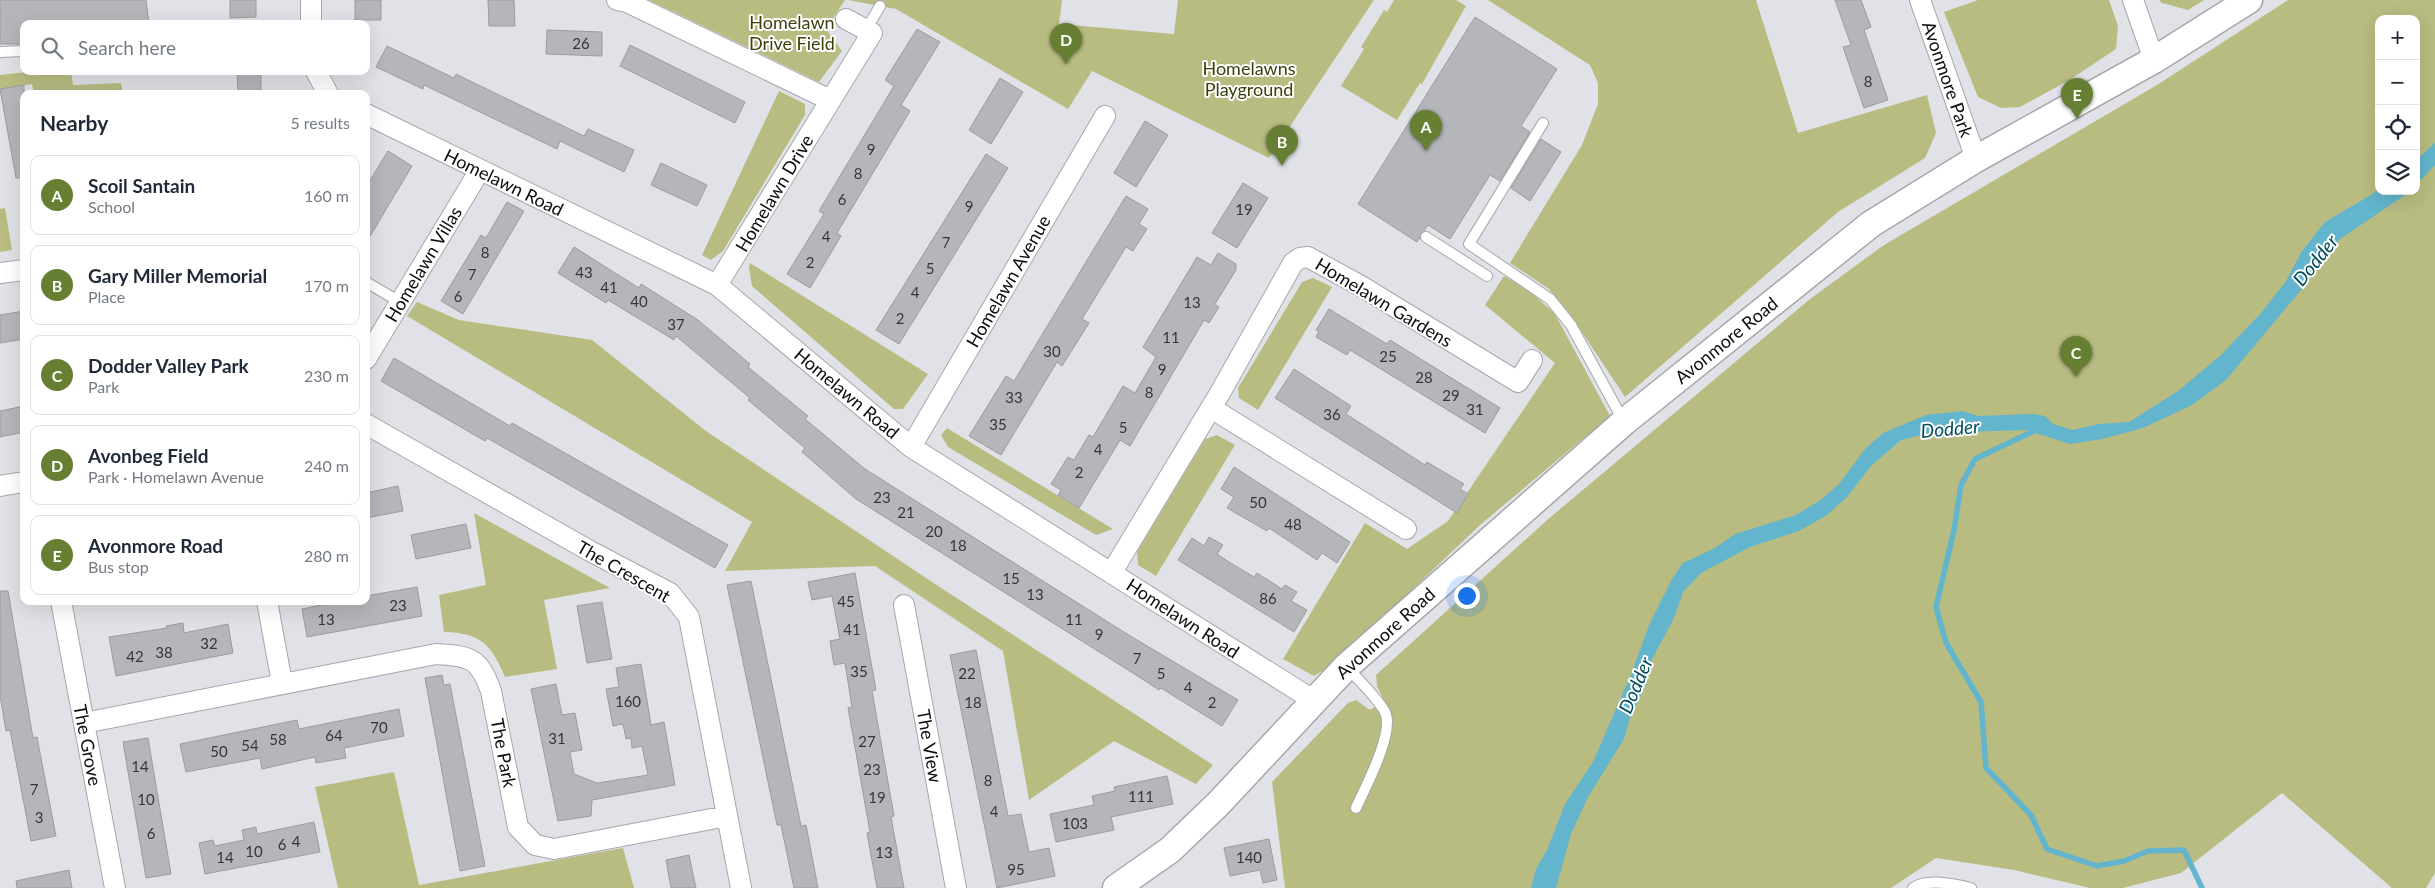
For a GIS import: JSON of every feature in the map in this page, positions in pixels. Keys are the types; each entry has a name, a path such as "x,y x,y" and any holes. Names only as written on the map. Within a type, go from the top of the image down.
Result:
{"street":[{"path":"311,0 311,20"},
{"path":"618,0 627,2 830,100"},
{"name":"Avonmore Park","path":"1920,0 1976,159"},
{"path":"2133,0 2154,60"},
{"name":"Avonmore Road","path":"1116,888 1170,850 1218,804 1313,700 1347,666 1624,422 1871,224 1976,159 2154,60 2249,0"},
{"path":"846,19 866,30"},
{"name":"Homelawn Drive","path":"717,285 872,33 866,30"},
{"path":"318,75 326,90"},
{"name":"Homelawn Road","path":"370,116 717,285 912,446 1313,700"},
{"name":"Homelawn Avenue","path":"912,446 1105,116"},
{"name":"Homelawn Villas","path":"370,352 480,170"},
{"name":"Homelawn Gardens","path":"1112,572 1211,408 1293,263 1304,257 1361,286 1518,382 1532,360"},
{"path":"0,273 20,270"},
{"path":"1211,408 1406,529"},
{"name":"The Crescent","path":"370,426 590,551 670,593 688,617 741,888"},
{"path":"0,486 20,483"},
{"name":"The Grove","path":"62,605 115,888"},
{"path":"268,605 282,683"},
{"name":"The View","path":"904,605 956,888"},
{"name":"The Park","path":"84,723 436,654 457,655 476,661 485,674 491,691 518,827 535,845 554,849 727,816"}],"lane":[{"path":"866,30 880,6"},
{"path":"0,52 20,51"},
{"path":"1460,258 1543,123"},
{"path":"1426,236 1487,276"},
{"path":"1469,244 1550,299 1571,325 1624,422"},
{"path":"370,284 400,302"},
{"path":"1347,666 1379,704 1386,716 1386,732 1378,758 1356,808"},
{"path":"1913,888 1920,883 1958,885 1970,888"}],"green space":[{"name":"Homelawn Drive Field","path":"649,0 845,0 826,29 842,51 819,82"},
{"name":"Homelawns Playground","path":"848,0 1062,0 1059,24 1174,34 1178,0 1374,0 1269,158 1092,71 1068,109 896,9"},
{"path":"1394,0 1456,0 1466,6 1422,84 1420,83 1397,120 1341,86 1364,49 1361,47 1384,10 1387,12"},
{"path":"1488,0 1756,0 1798,133 1927,95 1936,133 1925,158 1838,212 1625,397 1570,314 1549,289 1510,263 1582,145 1598,104 1598,83 1590,65"},
{"path":"1978,0 2109,0 2118,26 2116,49 2071,79 2020,107 2001,108 1978,97 1944,12"},
{"path":"2159,0 2204,0 2188,10 2162,3"},
{"path":"2288,0 2435,0 2435,873 2426,888 2392,888 2282,793 2181,873 2123,888 2090,888 2014,870 1936,858 1891,888 1285,888 1272,782 1348,703 1356,700 1370,710 1384,701 1377,686 1376,675 1546,521 1810,299 1884,245 2157,85"},
{"path":"20,73 20,75 72,75 73,85 121,83 122,90 33,90 32,84 0,89 0,75"},
{"path":"779,91 805,104 805,115 723,251 711,260 702,255"},
{"path":"5,208 12,250 0,252 0,209"},
{"path":"750,263 928,374 903,409 894,409 752,286"},
{"path":"1504,276 1532,293 1555,314 1610,416 1480,525 1334,664 1314,676 1283,659 1365,523 1407,549 1448,521 1555,363 1485,305"},
{"path":"1313,278 1332,287 1258,410 1239,398 1238,388 1302,282"},
{"path":"417,302 459,320 592,340 706,431 929,580 1213,765 1196,784 1114,741 1029,800 1003,651 875,566 725,571 752,522 407,316"},
{"path":"947,428 1113,529 1096,535 948,447 941,435"},
{"path":"1217,435 1235,445 1156,576 1138,565 1137,552 1205,439"},
{"path":"474,513 610,588 544,600 557,669 505,677 495,656 483,642 467,635 444,632 439,595 486,585"},
{"path":"394,772 419,885 623,848 634,888 338,888 315,787"}],"water":[{"path":"2435,143 2435,165 2420,181 2420,156"},
{"name":"Dodder","path":"2375,192 2375,195 2405,195 2340,239 2306,284 2226,380 2192,405 2143,428 2102,439 2070,444 2027,430 1930,433 1901,440 1871,466 1847,497 1827,515 1799,531 1750,547 1701,573 1683,592 1674,618 1650,663 1647,682 1630,718 1624,739 1588,797 1571,834 1556,888 1531,888 1536,869 1547,850 1565,804 1593,762 1632,672 1649,625 1672,579 1683,563 1715,548 1735,534 1796,515 1822,499 1839,484 1865,449 1883,433 1926,415 1963,411 1978,416 2033,414 2045,416 2053,424 2072,430 2099,424 2129,422 2178,391 2221,355 2261,313 2286,281 2302,251 2325,222"}],"building":[{"path":"0,0 146,0 148,20 20,20 20,44 0,44"},
{"path":"230,0 256,0 256,17 230,18"},
{"path":"355,0 381,0 381,20 355,20"},
{"path":"488,0 514,0 515,26 489,26"},
{"path":"1835,0 1861,0 1871,27 1864,30 1888,100 1864,108 1843,47 1851,45"},
{"path":"1475,17 1557,69 1521,126 1530,132 1500,181 1490,175 1450,239 1428,225 1417,242 1358,204"},
{"path":"917,29 940,42 901,105 910,111 837,233 841,236 810,288 787,274 824,214 819,211 894,86 885,80"},
{"path":"547,30 602,32 602,56 546,54"},
{"path":"630,45 745,102 735,123 620,66"},
{"path":"387,46 454,78 456,74 584,136 588,129 634,150 624,172 560,141 557,149 424,85 423,89 376,67"},
{"path":"237,75 261,75 261,90 238,90"},
{"path":"1000,78 1023,92 991,144 969,130"},
{"path":"24,85 24,90 20,90 20,178 16,178 0,89"},
{"path":"1145,121 1168,135 1136,187 1114,173"},
{"path":"1541,139 1561,152 1530,201 1511,188"},
{"path":"388,151 412,166 370,236 370,180"},
{"path":"986,154 1008,168 899,344 876,330"},
{"path":"661,163 707,185 697,206 651,185"},
{"path":"1243,183 1268,198 1237,248 1212,233"},
{"path":"1126,196 1148,209 1139,224 1147,229 1133,251 1126,247 1082,319 1089,323 1062,366 1057,362 1001,455 969,436 1006,376 1014,381"},
{"path":"507,202 524,211 463,314 441,301 481,235 486,238"},
{"path":"574,247 639,288 641,284 698,320 750,364 748,367 808,416 805,419 865,469 1127,634 1238,700 1222,726 1161,688 1159,690 856,499 802,452 805,448 748,400 750,398 676,336 674,340 608,300 606,303 558,273"},
{"path":"1218,253 1236,264 1236,270 1215,304 1219,307 1209,323 1204,320 1130,446 1120,440 1079,508 1058,495 1061,490 1051,484 1068,457 1074,460 1089,435 1093,437 1123,386 1135,393 1156,357 1143,347 1197,257 1211,265"},
{"path":"1329,309 1387,344 1390,340 1500,408 1485,433 1350,350 1347,355 1316,337 1319,331 1316,330"},
{"path":"20,312 20,340 0,343 0,315"},
{"path":"394,358 510,426 512,423 728,545 715,568 487,438 485,441 381,381"},
{"path":"1294,369 1351,406 1346,414 1425,465 1427,462 1464,484 1460,489 1468,494 1457,513 1275,398"},
{"path":"20,407 20,433 0,437 0,411"},
{"path":"1234,467 1350,542 1337,563 1322,553 1317,560 1269,528 1267,531 1227,508 1234,497 1221,489"},
{"path":"398,486 403,511 370,517 370,492"},
{"path":"466,524 471,548 416,559 411,535"},
{"path":"1209,537 1223,545 1217,554 1229,562 1254,577 1257,573 1282,589 1285,585 1297,592 1291,601 1307,610 1294,632 1178,560 1192,538 1204,546"},
{"path":"855,573 876,690 872,691 894,816 891,817 904,888 877,888 867,833 870,832 848,708 852,707 845,663 834,665 830,641 840,639 832,596 812,600 808,582"},
{"path":"751,581 801,826 806,825 818,888 794,888 781,825 777,825 727,585"},
{"path":"417,587 422,616 307,637 302,609 321,605 370,605 370,595"},
{"path":"0,591 8,591 33,738 37,737 56,836 31,841 10,730 6,731 0,695"},
{"path":"602,602 612,659 587,663 577,606"},
{"path":"183,623 184,633 228,624 233,653 116,676 109,637 167,628 166,626"},
{"path":"976,650 1008,816 1021,814 1029,852 1049,848 1055,876 997,888 950,655"},
{"path":"641,664 651,725 664,722 675,785 592,800 591,816 558,821 531,689 556,684 562,715 575,713 582,750 570,752 574,774 597,783 648,775 642,746 632,748 631,738 626,739 623,724 613,726 606,689 619,687 616,668"},
{"path":"442,675 444,685 450,684 485,866 460,871 425,678"},
{"path":"399,709 404,736 344,748 346,758 316,763 315,757 262,769 260,758 186,772 180,744 297,720 299,729"},
{"path":"148,738 171,874 146,878 123,742"},
{"path":"1167,776 1173,804 1111,817 1114,830 1056,842 1050,814 1094,805 1092,796 1115,791 1114,787"},
{"path":"314,822 320,852 205,874 199,843 213,840 215,846 244,840 242,830 256,827 257,834"},
{"path":"1269,839 1277,880 1263,883 1260,870 1230,876 1224,848"},
{"path":"689,855 696,888 671,888 666,860"},
{"path":"69,870 72,888 17,888 16,881"}],"waterway":[{"path":"2038,429 1975,459 1961,485 1954,530 1936,607 1946,643 1981,702 1986,768 2031,815 2047,849 2097,866 2124,861 2148,851 2184,850 2202,888"}],"place":[{"name":"Avonbeg Field","path":"1066,64"},
{"name":"Avonmore Road","path":"2077,119"},
{"name":"Scoil Santain","path":"1426,151"},
{"name":"Gary Miller Memorial","path":"1282,166"},
{"name":"Dodder Valley Park","path":"2076,377"}]}
